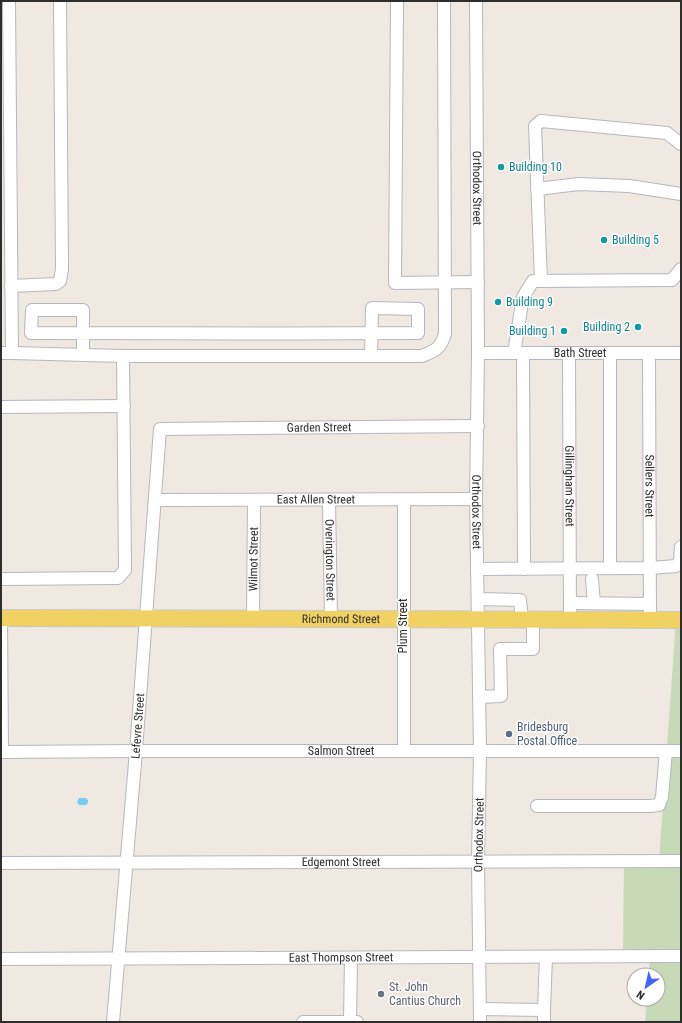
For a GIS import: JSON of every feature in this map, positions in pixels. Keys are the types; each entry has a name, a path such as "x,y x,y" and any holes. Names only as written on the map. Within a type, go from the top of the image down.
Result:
{"main road":[{"name":"Richmond Street","path":"1,618 478,618 496,608 525,615 570,620 681,620"}],"street":[{"path":"9,1 11,286 6,353 123,356 422,356 435,351 443,342 445,334 444,1"},
{"path":"11,286 56,284 60,281 62,269 60,1"},
{"path":"397,1 395,283 445,284 478,282"},
{"name":"Orthodox Street","path":"476,1 478,282 478,426 476,499 480,697 478,862 480,1022"},
{"path":"541,281 535,126 541,121 667,133 681,144"},
{"path":"537,189 579,184 629,186 681,194"},
{"path":"524,569 519,353 523,296 533,281 672,280 681,269"},
{"path":"83,355 83,333 371,333 371,356"},
{"path":"227,333 227,356"},
{"name":"Bath Street","path":"478,353 681,352"},
{"name":"Gillingham Street","path":"569,353 570,620"},
{"path":"610,353 610,568"},
{"name":"Sellers Street","path":"649,353 650,620"},
{"path":"1,579 118,578 125,570 123,356"},
{"path":"1,407 124,406"},
{"name":"Garden Street","path":"160,429 478,426"},
{"name":"Lefevre Street","path":"113,1022 136,751 145,617 156,500 160,429"},
{"name":"East Allen Street","path":"156,500 254,501 476,499"},
{"name":"Overington Street","path":"329,500 330,619"},
{"name":"Plum Street","path":"404,500 404,751"},
{"name":"Wilmot Street","path":"253,618 254,501"},
{"path":"477,569 650,568 676,566 680,561 681,547"},
{"path":"592,579 594,603"},
{"path":"478,599 496,608"},
{"path":"570,603 650,604"},
{"path":"480,697 501,696 500,649 533,648 525,615"},
{"path":"1,618 1,752"},
{"path":"537,806 659,805 662,797 666,751"},
{"name":"Salmon Street","path":"1,752 681,751"},
{"name":"Edgemont Street","path":"1,863 126,864 681,861"},
{"name":"East Thompson Street","path":"1,959 681,956"},
{"path":"480,1009 544,1016 546,957"},
{"path":"303,1022 354,1022 351,958"}],"green space":[{"path":"676,620 681,620 681,1022 645,1022 646,1007 666,1007 666,967 649,967 650,956 623,956 624,861 659,861"}],"water":[{"path":"79,798 86,798 88,803 86,805 79,805 77,802"}],"place":[{"name":"Building 10","path":"501,167"},
{"name":"Building 5","path":"604,240"},
{"name":"Building 9","path":"498,302"},
{"name":"Building 2","path":"638,327"},
{"name":"Building 1","path":"564,331"},
{"name":"Bridesburg Postal Office","path":"509,734"},
{"name":"St. John Cantius Church","path":"381,994"}]}
